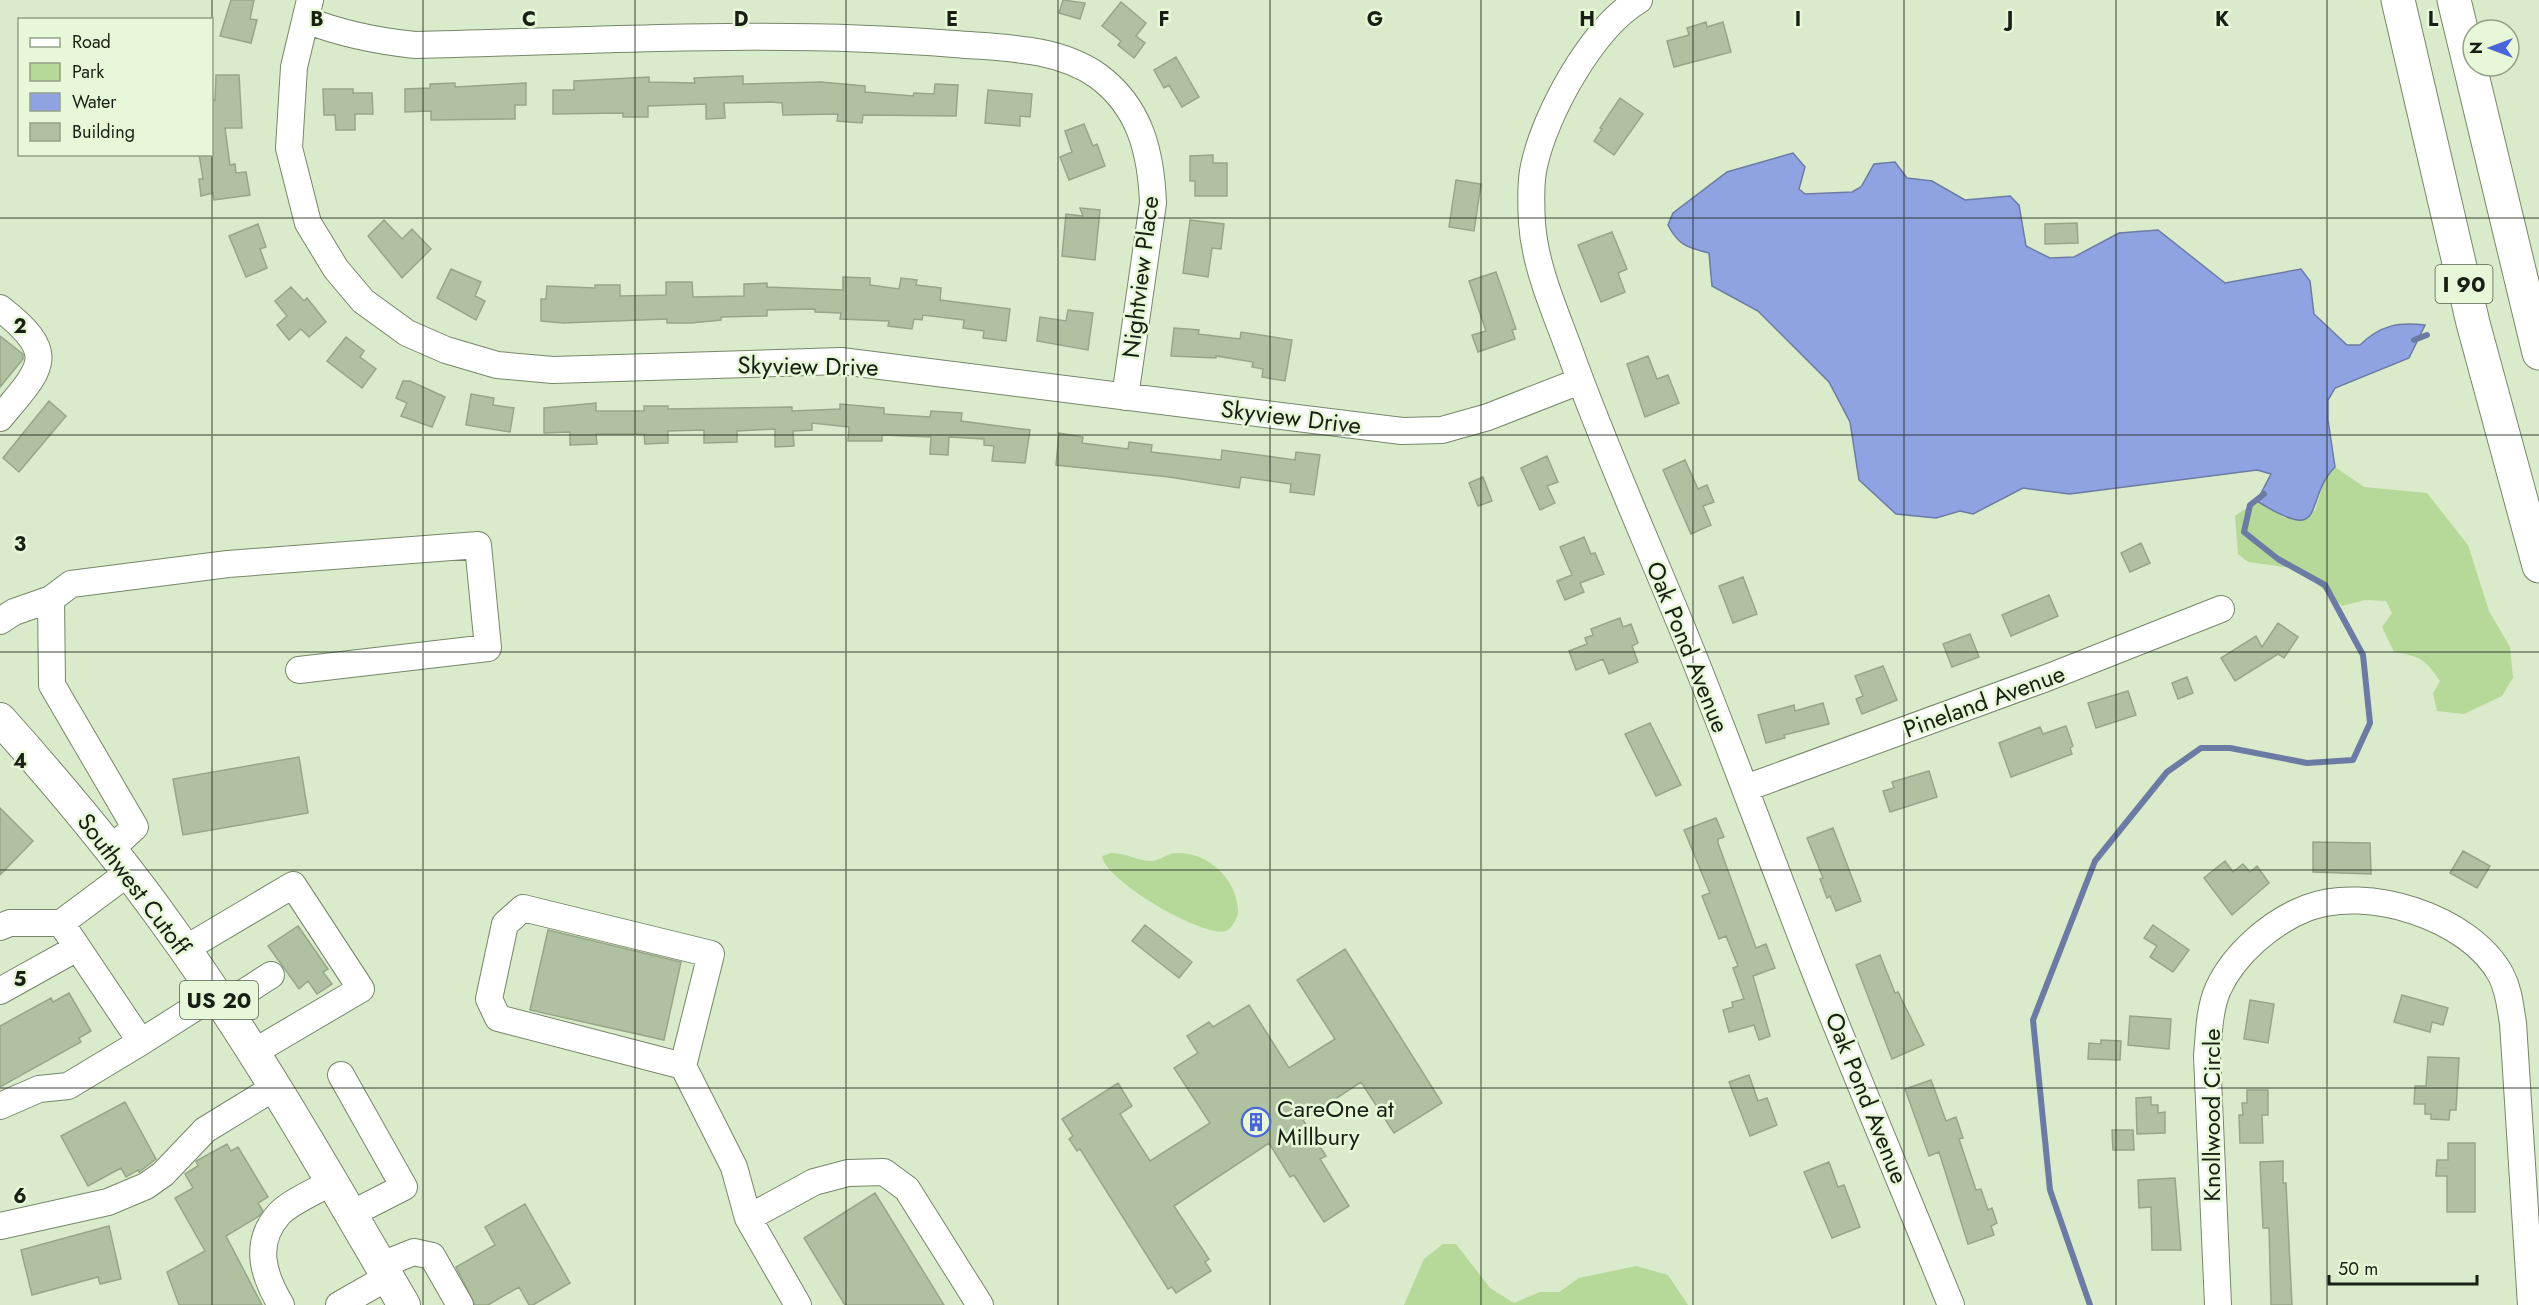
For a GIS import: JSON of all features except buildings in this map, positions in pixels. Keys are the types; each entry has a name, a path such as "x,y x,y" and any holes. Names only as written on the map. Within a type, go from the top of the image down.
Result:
{"highway":[{"name":"I 90","path":"2398,0 2473,323 2539,566"},
{"name":"I 90","path":"2454,0 2539,352"}],"main road":[{"name":"Southwest Cutoff","path":"0,719 119,862 185,949 254,1052 404,1305"}],"street":[{"name":"Oak Pond Avenue","path":"1639,0 1607,27 1570,81 1547,128 1534,165 1532,222 1536,248 1580,381 1746,788 1818,981 1951,1305"},
{"name":"Skyview Drive","path":"308,10 294,67 289,148 308,223 336,269 363,301 407,333 446,350 497,365 553,370 841,361 1412,431 1442,430 1488,417 1580,381"},
{"name":"Nightview Place","path":"308,10 333,31 367,39 415,45 779,37 894,39 1020,50 1061,57 1096,75 1121,95 1135,116 1152,173 1153,203 1125,397"},
{"path":"0,308 31,335 40,351 36,375 0,418"},
{"path":"0,621 14,612 51,599 71,584 217,566 478,545 488,648 298,670"},
{"path":"0,927 10,923 61,923 119,862 135,827 52,685 51,599"},
{"name":"Pineland Avenue","path":"1746,788 2058,674 2221,609"},
{"path":"185,949 293,885 360,989 254,1052"},
{"name":"Knollwood Circle","path":"2218,1305 2207,1056 2209,1025 2218,989 2231,967 2246,950 2288,917 2308,908 2329,903 2368,902 2421,912 2443,922 2471,940 2491,961 2507,990 2517,1080 2531,1305"},
{"path":"682,1066 498,1018 489,999 505,924 523,909 711,954 682,1066 734,1167 748,1218 798,1305"},
{"path":"61,923 141,1042"},
{"path":"0,991 77,948"},
{"path":"0,1106 39,1089 68,1086 141,1042 271,975"},
{"path":"341,1075 404,1186 351,1214"},
{"path":"0,1226 108,1202 146,1186 163,1174 205,1130 275,1087"},
{"path":"748,1218 814,1182 848,1173 884,1172 907,1190 980,1305"},
{"path":"281,1305 271,1287 262,1260 268,1232 280,1212 332,1182"},
{"path":"339,1305 414,1252 432,1256 460,1305"}],"green space":[{"path":"2335,467 2364,487 2427,493 2468,545 2489,611 2510,647 2513,678 2502,696 2464,714 2437,711 2433,693 2440,681 2426,663 2416,657 2394,652 2382,627 2392,613 2386,601 2365,600 2342,606 2300,569 2248,562 2238,554 2235,516 2257,501 2285,518 2315,511 2326,475"},
{"path":"1111,853 1151,861 1174,853 1188,854 1209,862 1226,877 1232,887 1238,909 1235,922 1226,931 1214,931 1177,917 1119,879 1107,866 1102,856"},
{"path":"1443,1244 1456,1244 1490,1288 1514,1303 1540,1292 1559,1292 1579,1278 1636,1266 1668,1275 1688,1305 1404,1305 1424,1259"}],"water":[{"path":"1793,153 1805,167 1799,189 1805,194 1852,192 1861,187 1874,164 1895,162 1907,178 1932,181 1965,200 2010,196 2019,205 2026,246 2050,258 2074,257 2119,233 2158,230 2225,283 2301,269 2310,281 2314,314 2347,345 2360,345 2367,338 2390,326 2425,325 2409,358 2335,388 2328,400 2328,420 2335,467 2325,480 2311,514 2305,519 2295,520 2257,501 2271,474 2257,470 2070,494 2023,488 1973,514 1960,511 1936,518 1896,514 1859,480 1850,422 1829,382 1758,311 1712,286 1709,253 1684,245 1668,225 1673,213 1727,172"}],"waterway":[{"path":"2414,340 2427,335"},
{"path":"2090,1305 2050,1190 2033,1020 2095,861 2167,772 2201,748 2230,748 2307,763 2353,760 2370,723 2363,655 2325,585 2278,559 2244,532 2250,505 2264,494"}],"place":[{"name":"CareOne at Millbury","path":"1256,1122"}]}
